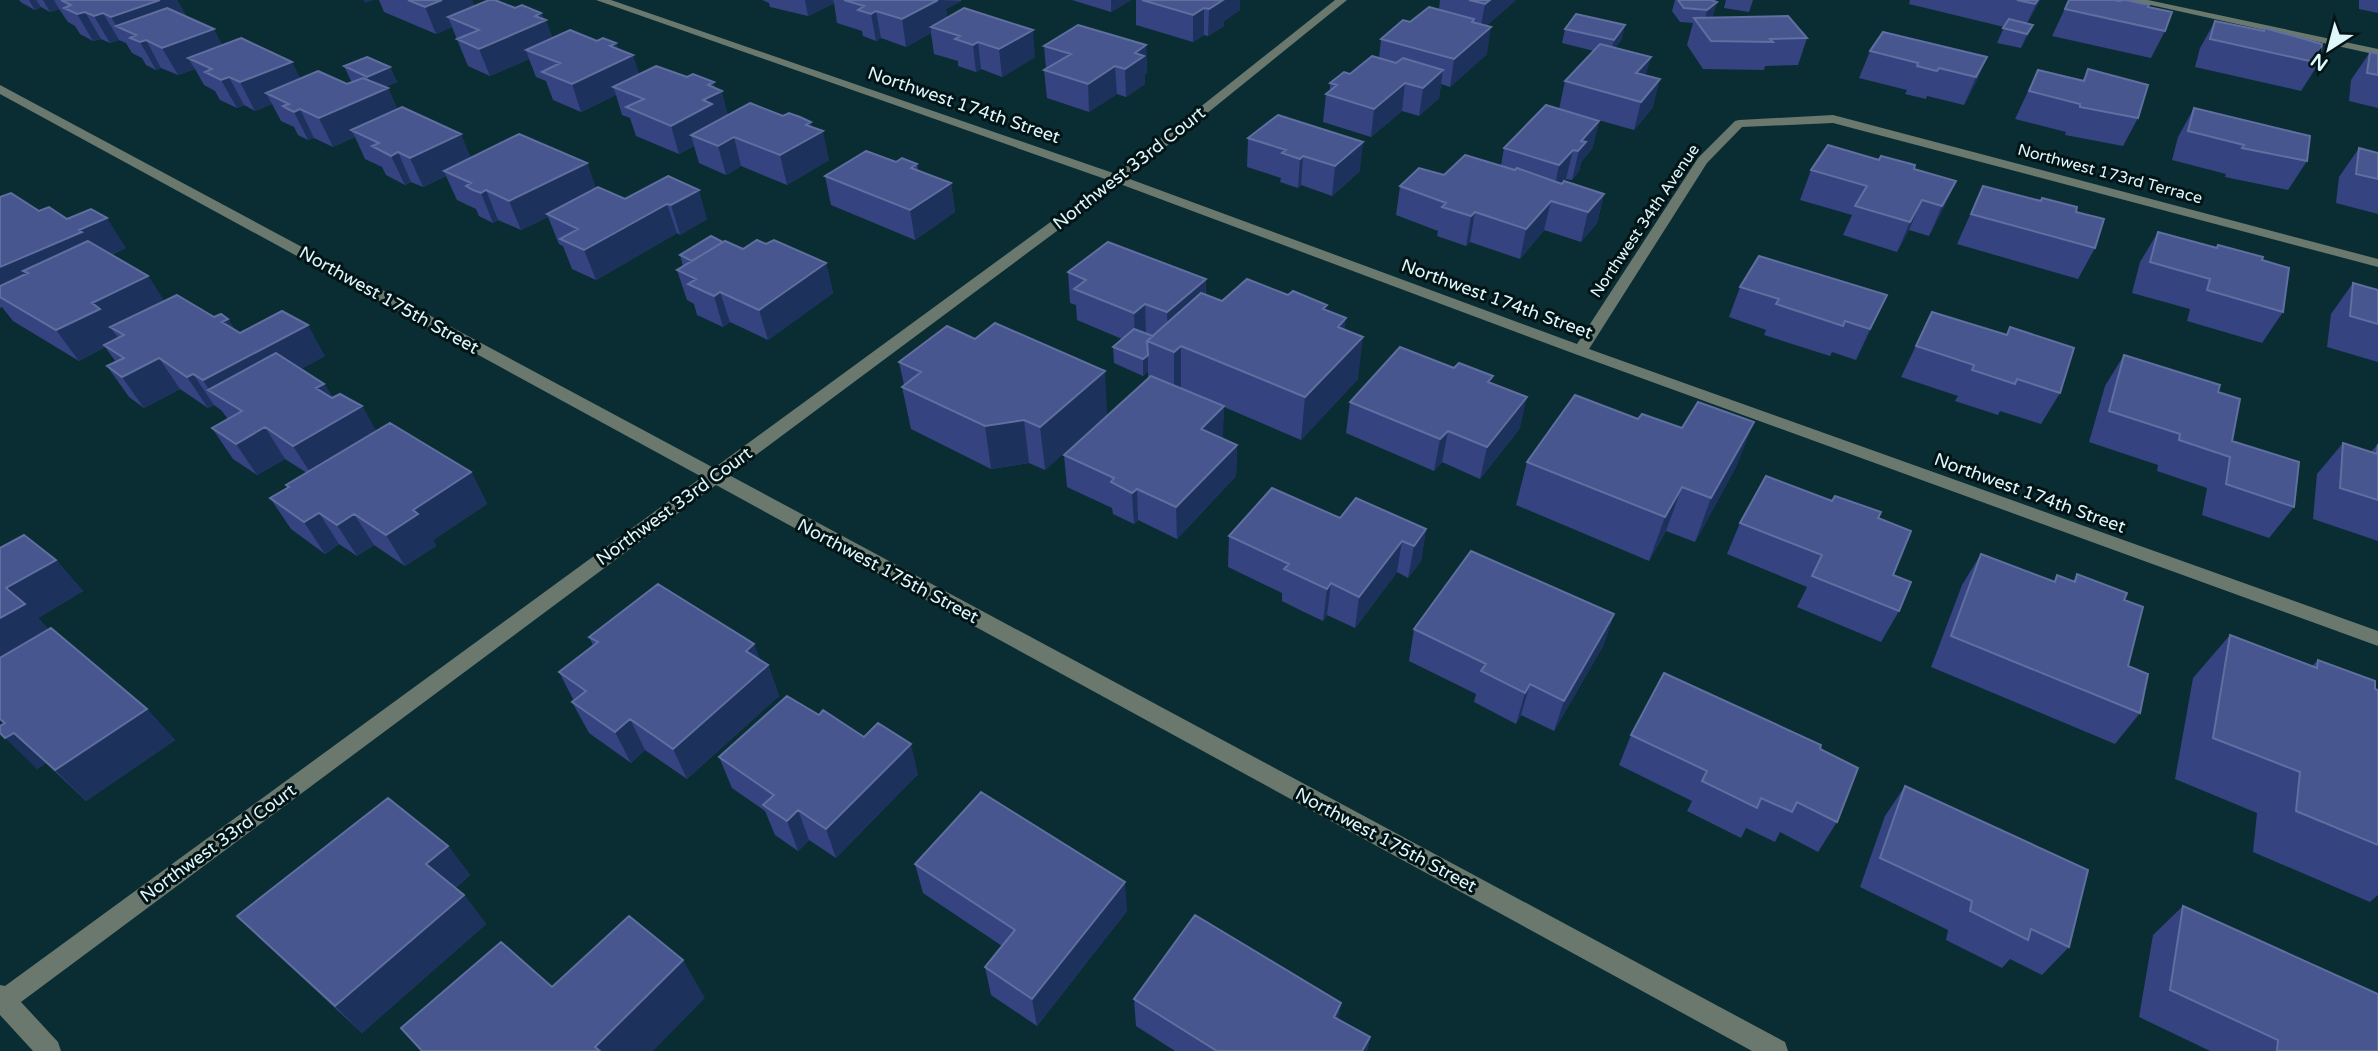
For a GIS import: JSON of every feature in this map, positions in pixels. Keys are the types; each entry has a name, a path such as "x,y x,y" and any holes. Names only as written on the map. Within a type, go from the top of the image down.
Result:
{"street":[{"name":"Northwest 174th Street","path":"601,0 1118,179 1580,351 2378,639"},
{"name":"Northwest 33rd Court","path":"1,1001 1118,179 1342,0"},
{"path":"2133,0 2378,52"},
{"name":"Northwest 175th Street","path":"0,89 1776,1051"},
{"name":"Northwest 173rd Terrace","path":"1833,119 2378,263"},
{"name":"Northwest 34th Avenue","path":"1580,351 1702,161 1739,124 1833,119"},
{"path":"1,1001 49,1051"}],"building":[{"path":"61,0 160,0 111,17 103,13 94,16 85,12 77,14 64,8 71,5"},
{"path":"408,0 442,0 425,7"},
{"path":"489,0 515,8 522,5 541,13 535,16 546,20 479,49 457,39 479,30 448,17"},
{"path":"844,0 938,0 902,19 876,11 871,14 858,10 864,6"},
{"path":"1142,0 1223,0 1193,15"},
{"path":"1469,0 1490,0 1485,4"},
{"path":"1678,0 1717,2 1707,10 1684,8"},
{"path":"2017,0 2038,0 2035,4"},
{"path":"2069,0 2126,0 2172,12 2165,31 2065,9"},
{"path":"1429,7 1474,19 1472,22 1491,27 1454,59 1381,39 1403,20 1410,22"},
{"path":"167,8 214,29 162,48 146,40 140,42 130,38 136,35 116,26"},
{"path":"964,8 1033,30 999,49 978,42 973,45 955,39 960,36 931,27"},
{"path":"1576,14 1625,25 1614,40 1565,29"},
{"path":"1788,16 1807,38 1770,39 1773,42 1711,41 1694,18"},
{"path":"2009,19 2033,25 2027,34 2003,28"},
{"path":"2215,21 2264,31 2264,28 2322,44 2319,63 2210,39"},
{"path":"1078,25 1146,45 1135,53 1144,56 1125,69 1115,66 1088,84 1044,70 1071,54 1044,46"},
{"path":"570,30 597,41 603,38 616,43 610,46 633,55 572,84 542,72 560,63 526,50"},
{"path":"1883,32 1987,57 1976,77 1939,68 1937,71 1917,66 1918,63 1870,51"},
{"path":"241,38 292,62 240,82 229,77 221,80 205,72 212,69 188,58"},
{"path":"1600,44 1651,57 1636,73 1660,79 1641,102 1565,81"},
{"path":"2370,52 2378,54 2378,75 2367,73"},
{"path":"1372,56 1396,63 1403,58 1443,70 1423,88 1405,83 1374,109 1326,94 1337,85 1330,83 1344,72 1350,74"},
{"path":"367,57 390,67 367,77 344,66"},
{"path":"656,66 687,77 693,74 714,82 708,85 722,91 703,100 712,104 671,126 626,107 644,99 613,87"},
{"path":"2088,69 2148,85 2138,118 2080,107 2080,104 2029,91 2038,70 2084,81"},
{"path":"318,71 347,84 363,78 388,88 319,118 300,109 294,112 283,106 289,104 266,93"},
{"path":"750,103 783,116 789,113 800,117 811,122 806,125 823,131 780,155 734,137 718,146 691,135"},
{"path":"1546,105 1599,121 1581,141 1586,142 1578,151 1573,150 1559,165 1504,148"},
{"path":"402,107 461,134 410,158 398,152 391,156 372,146 379,143 351,130"},
{"path":"2194,108 2310,136 2307,161 2242,148 2244,145 2188,131"},
{"path":"1278,115 1363,142 1335,166 1303,156 1300,159 1282,153 1286,150 1248,138"},
{"path":"519,134 587,163 509,201 486,190 481,193 473,190 466,186 471,183 444,171"},
{"path":"1828,145 1879,160 1881,156 1915,165 1914,169 1956,181 1942,206 1922,200 1910,222 1855,206 1867,186 1811,170"},
{"path":"2359,148 2378,153 2378,179 2356,174"},
{"path":"866,151 896,162 902,158 917,164 911,168 951,183 910,210 825,176"},
{"path":"1465,155 1604,194 1588,212 1551,201 1526,229 1475,212 1471,216 1442,207 1446,203 1400,186 1419,168 1444,175"},
{"path":"668,176 699,190 671,205 667,204 584,250 560,239 578,229 547,214 598,187 625,199"},
{"path":"1983,186 2077,207 2076,212 2104,219 2095,248 1971,214"},
{"path":"11,193 39,211 49,207 67,219 91,209 107,218 79,230 82,232 0,267 0,197"},
{"path":"2158,232 2263,257 2262,260 2289,268 2283,312 2207,290 2210,279 2150,262"},
{"path":"711,236 723,242 692,261 680,255"},
{"path":"757,240 766,244 774,240 826,263 759,310 720,292 714,296 688,284 696,279 677,270 725,241 743,249"},
{"path":"88,241 148,276 92,303 100,309 56,330 0,297 0,286 28,273 23,271"},
{"path":"1108,242 1206,279 1167,312 1145,304 1134,313 1074,289 1086,280 1068,272"},
{"path":"1759,256 1887,295 1870,329 1845,321 1843,326 1776,304 1779,299 1740,287"},
{"path":"1247,279 1288,295 1293,291 1327,305 1323,309 1346,318 1338,327 1363,337 1305,397 1181,346 1174,352 1147,341 1201,293 1222,301"},
{"path":"2353,283 2378,290 2378,324 2350,316"},
{"path":"177,295 214,317 221,314 228,319 222,322 240,333 282,311 308,325 203,380 193,374 187,377 159,358 122,377 107,366 124,358 104,345 124,335 110,327"},
{"path":"1932,312 2007,335 2010,327 2074,348 2060,393 2017,379 2015,384 1972,370 1974,365 1916,346"},
{"path":"995,323 1105,371 1040,427 1024,420 985,426 902,387 921,372 899,362 947,326 975,339"},
{"path":"1134,329 1153,336 1147,341 1148,355 1143,359 1113,347"},
{"path":"1400,347 1454,368 1459,363 1493,376 1488,382 1527,397 1487,447 1448,431 1440,439 1350,402"},
{"path":"276,353 324,384 316,388 332,398 340,394 362,406 293,446 265,427 236,444 212,428 242,411 208,390"},
{"path":"2124,355 2220,385 2218,392 2240,399 2232,441 2299,462 2294,507 2226,484 2230,457 2179,440 2180,434 2109,411"},
{"path":"1151,376 1224,406 1201,429 1237,445 1176,507 1137,489 1132,493 1111,482 1114,478 1064,455"},
{"path":"1575,395 1638,419 1642,414 1682,428 1698,402 1754,422 1711,498 1682,487 1665,517 1527,462"},
{"path":"390,423 471,472 413,510 418,514 386,535 354,514 337,525 319,513 304,522 270,498 289,487 286,485"},
{"path":"2343,443 2377,454 2378,444 2378,500 2340,488"},
{"path":"1766,476 1832,501 1835,496 1881,512 1878,518 1911,531 1893,575 1911,582 1899,611 1812,576 1822,555 1740,523"},
{"path":"1272,488 1340,518 1356,498 1426,529 1414,546 1402,541 1359,597 1331,583 1327,589 1284,569 1289,564 1229,536"},
{"path":"24,535 56,560 6,588 25,604 0,618 0,548"},
{"path":"1471,551 1614,614 1564,701 1530,684 1525,693 1481,671 1486,664 1414,629"},
{"path":"1981,554 2055,582 2057,575 2075,582 2077,574 2127,593 2124,600 2143,607 2128,666 2148,674 2140,713 1951,636"},
{"path":"658,584 754,644 746,651 768,665 673,749 630,719 615,732 572,702 586,691 559,672 598,642 589,637"},
{"path":"51,628 147,709 55,770 14,733 5,738 0,733 0,726 5,723 0,719 0,658"},
{"path":"2230,635 2317,668 2318,660 2375,681 2375,689 2378,690 2378,845 2296,811 2300,772 2213,738"},
{"path":"1664,673 1821,745 1820,749 1858,768 1837,822 1797,802 1792,812 1761,798 1757,808 1702,781 1707,771 1631,735"},
{"path":"787,696 819,715 823,710 864,737 878,723 911,744 826,829 798,810 787,821 763,805 774,795 719,757"},
{"path":"1905,786 2088,870 2069,947 2031,929 2028,940 1970,911 1972,901 1880,858"},
{"path":"981,792 1125,882 1032,999 985,967 1015,930 915,864"},
{"path":"388,798 448,846 426,864 464,895 335,1006 237,916"},
{"path":"2183,906 2378,994 2378,1051 2277,1051 2278,1040 2170,990"},
{"path":"1195,915 1341,1003 1334,1017 1370,1037 1362,1051 1217,1051 1134,999"},
{"path":"629,916 683,960 595,1047 600,1051 422,1051 401,1028 501,942 552,987"}]}
